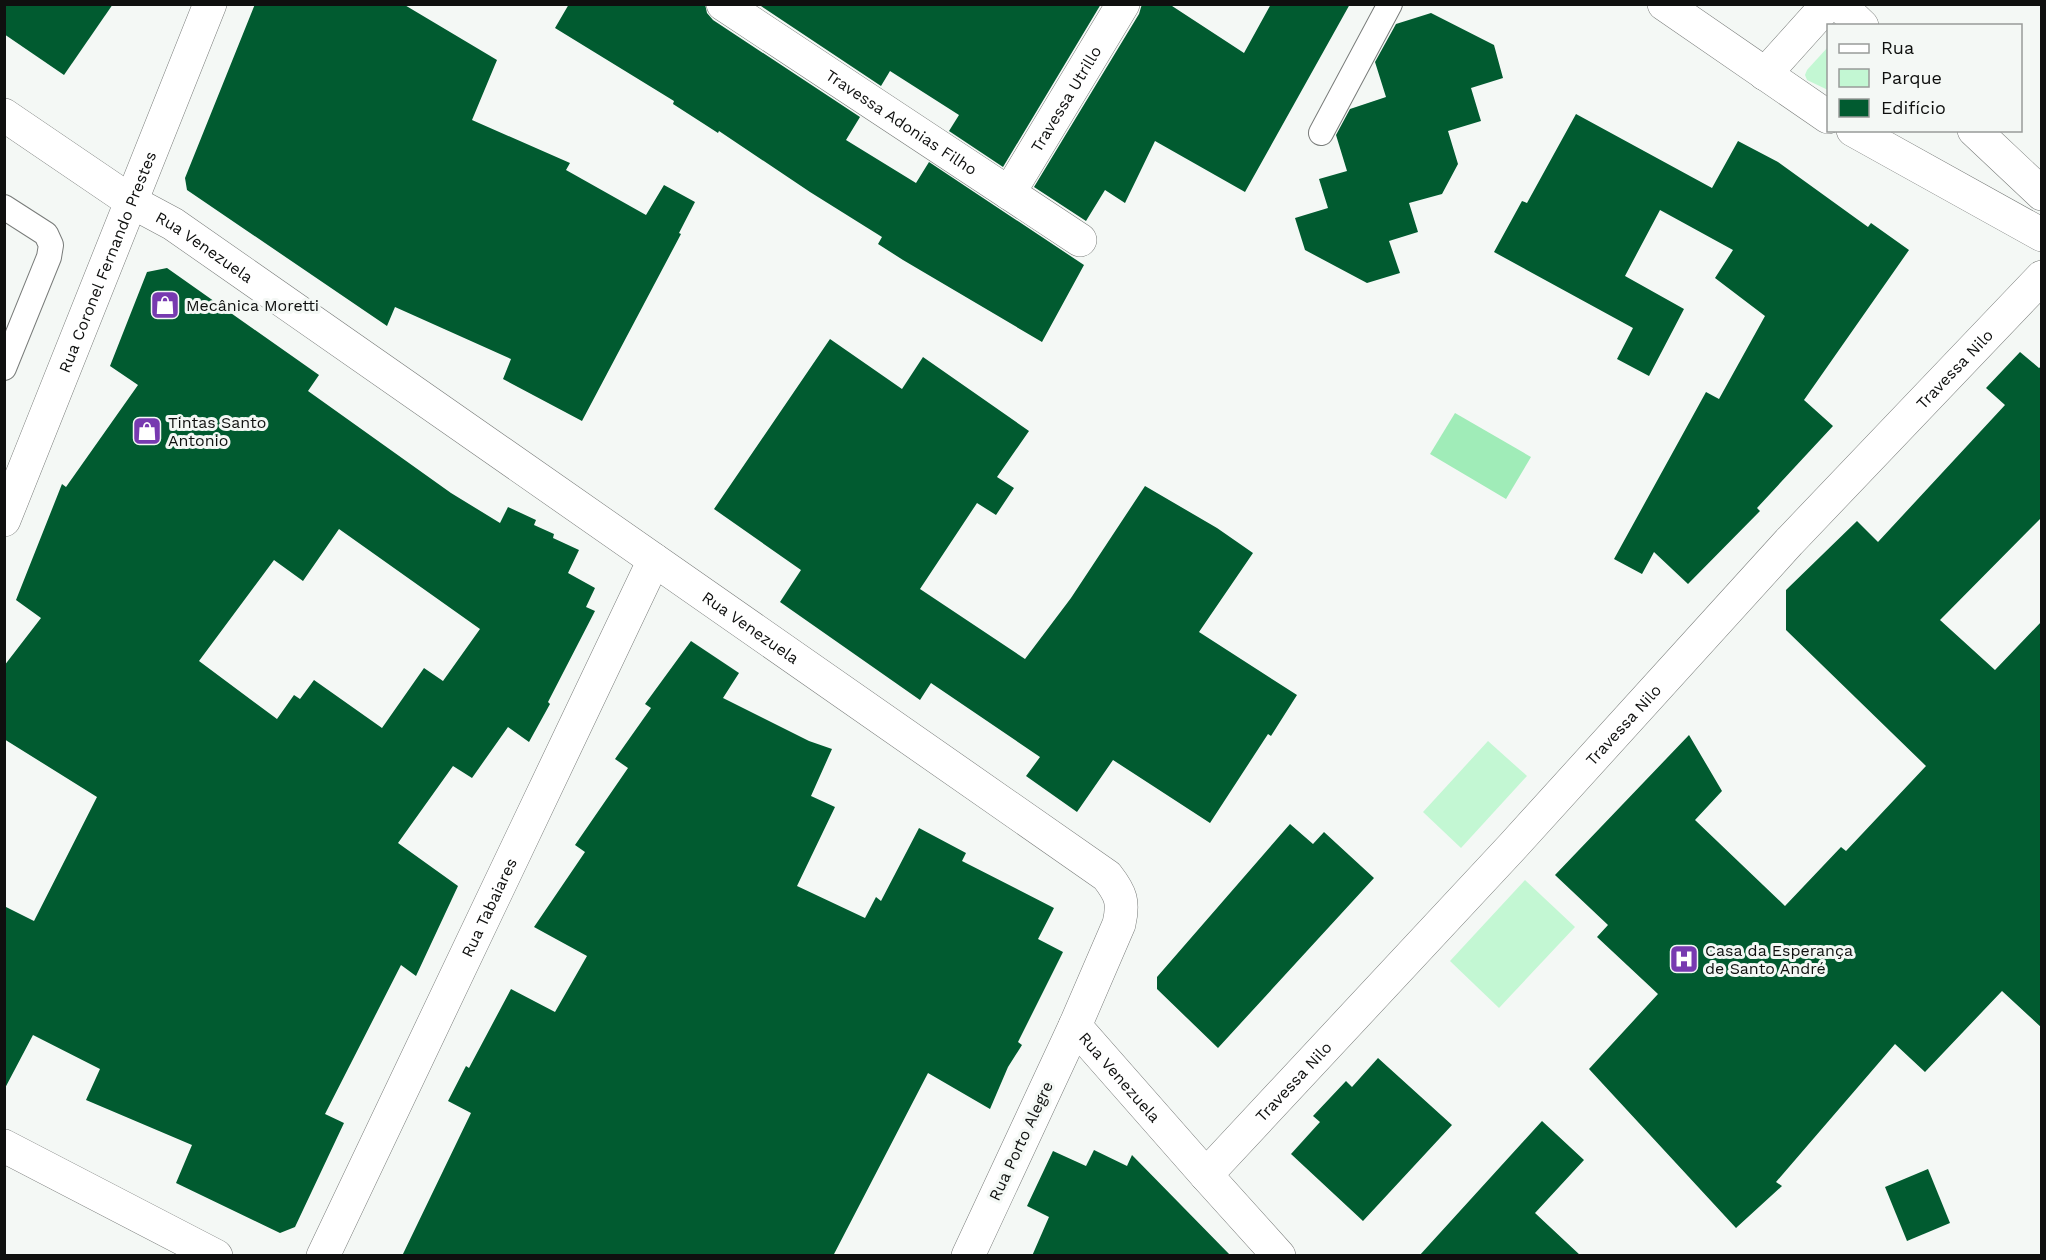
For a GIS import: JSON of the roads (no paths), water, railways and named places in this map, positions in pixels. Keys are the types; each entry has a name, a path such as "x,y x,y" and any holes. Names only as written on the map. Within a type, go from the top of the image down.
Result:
{"street":[{"name":"Rua Coronel Fernando Prestes","path":"4,520 210,4"},
{"name":"Travessa Adonias Filho","path":"723,4 1080,240"},
{"name":"Travessa Utrillo","path":"1009,193 1123,4"},
{"path":"1664,4 1827,116"},
{"path":"1765,74 1828,4"},
{"path":"1839,4 1860,24"},
{"name":"Rua Venezuela","path":"4,115 132,202 173,224 1107,876 1118,890 1123,907 1119,924 1075,1026 1279,1256"},
{"path":"1857,132 2042,235"},
{"path":"1976,132 2042,194"},
{"name":"Travessa Nilo","path":"1206,1176 1512,847 1789,542 2042,277"},
{"name":"Rua Tabaiares","path":"323,1256 654,560"},
{"name":"Rua Porto Alegre","path":"968,1256 1075,1026"},
{"path":"4,1146 216,1256"}],"lane":[{"path":"1321,133 1390,4"},
{"path":"4,207 46,234 51,245 49,257 4,368"}],"place":[{"name":"Mecânica Moretti","path":"165,305"},
{"name":"Tintas Santo Antonio","path":"147,431"},
{"name":"Casa da Esperança de Santo André","path":"1684,959"}]}
